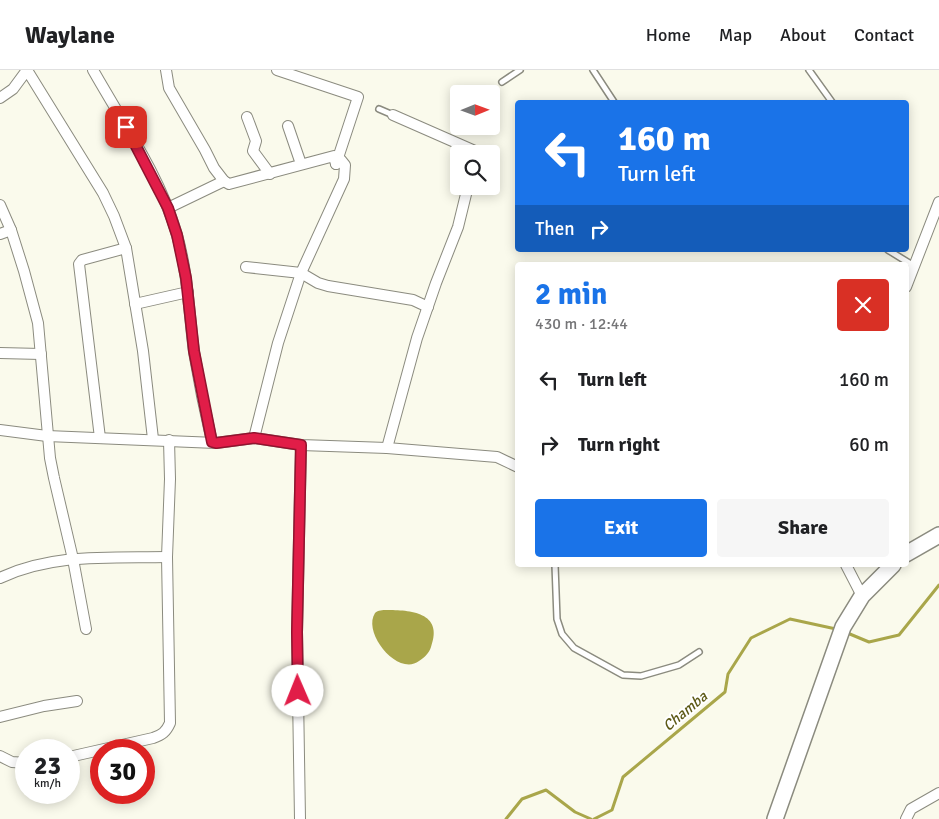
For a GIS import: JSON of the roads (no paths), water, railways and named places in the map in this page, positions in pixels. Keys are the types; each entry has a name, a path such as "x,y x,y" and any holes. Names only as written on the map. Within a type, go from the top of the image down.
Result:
{"main road":[{"path":"909,552 939,535"},
{"path":"775,819 841,634 862,596 891,567"}],"street":[{"path":"0,98 13,89 27,70 103,193 114,216 126,248 143,351 153,439"},
{"path":"93,70 126,127 168,208 180,245 188,292 194,351 212,442"},
{"path":"166,70 169,88 214,168 224,181 229,184 334,156 336,164"},
{"path":"277,70 358,97 336,164"},
{"path":"393,116 461,145"},
{"path":"247,117 256,141 253,151 270,174"},
{"path":"288,126 301,164"},
{"path":"254,438 278,343 301,273 344,179 345,165 341,160 336,164"},
{"path":"168,208 224,181"},
{"path":"387,448 418,338 458,227 466,195"},
{"path":"909,279 939,202"},
{"path":"0,205 35,308 54,478 73,559 86,629"},
{"path":"0,234 10,230"},
{"path":"100,438 79,264 82,260 126,248"},
{"path":"246,267 301,273 318,283 328,286 413,300 428,307"},
{"path":"135,304 188,292"},
{"path":"0,353 41,354"},
{"path":"0,430 48,436 216,443 254,438 301,445 387,448 497,457 515,466"},
{"path":"80,754 162,735 170,723 167,557 169,440"},
{"path":"300,819 297,632 301,445"},
{"path":"0,578 40,564 73,559 167,557"},
{"path":"847,567 862,596"},
{"path":"0,717 77,700"},
{"path":"0,756 15,762"},
{"path":"906,819 910,809 939,793"}],"lane":[{"path":"502,82 520,70"},
{"path":"593,70 613,100"},
{"path":"809,70 831,100"},
{"path":"379,109 393,116"},
{"path":"891,252 908,262"},
{"path":"909,263 914,266"},
{"path":"555,567 557,619 562,634 574,648 623,675 640,676 678,665 699,652"}],"waterway":[{"name":"Chamba","path":"845,632 869,642 899,635 939,585"},
{"name":"Chamba","path":"594,819 612,810 623,777 725,692 728,674 751,638 790,619 836,629"},
{"name":"Chamba","path":"506,819 522,799 546,790 575,812 591,819"}]}
